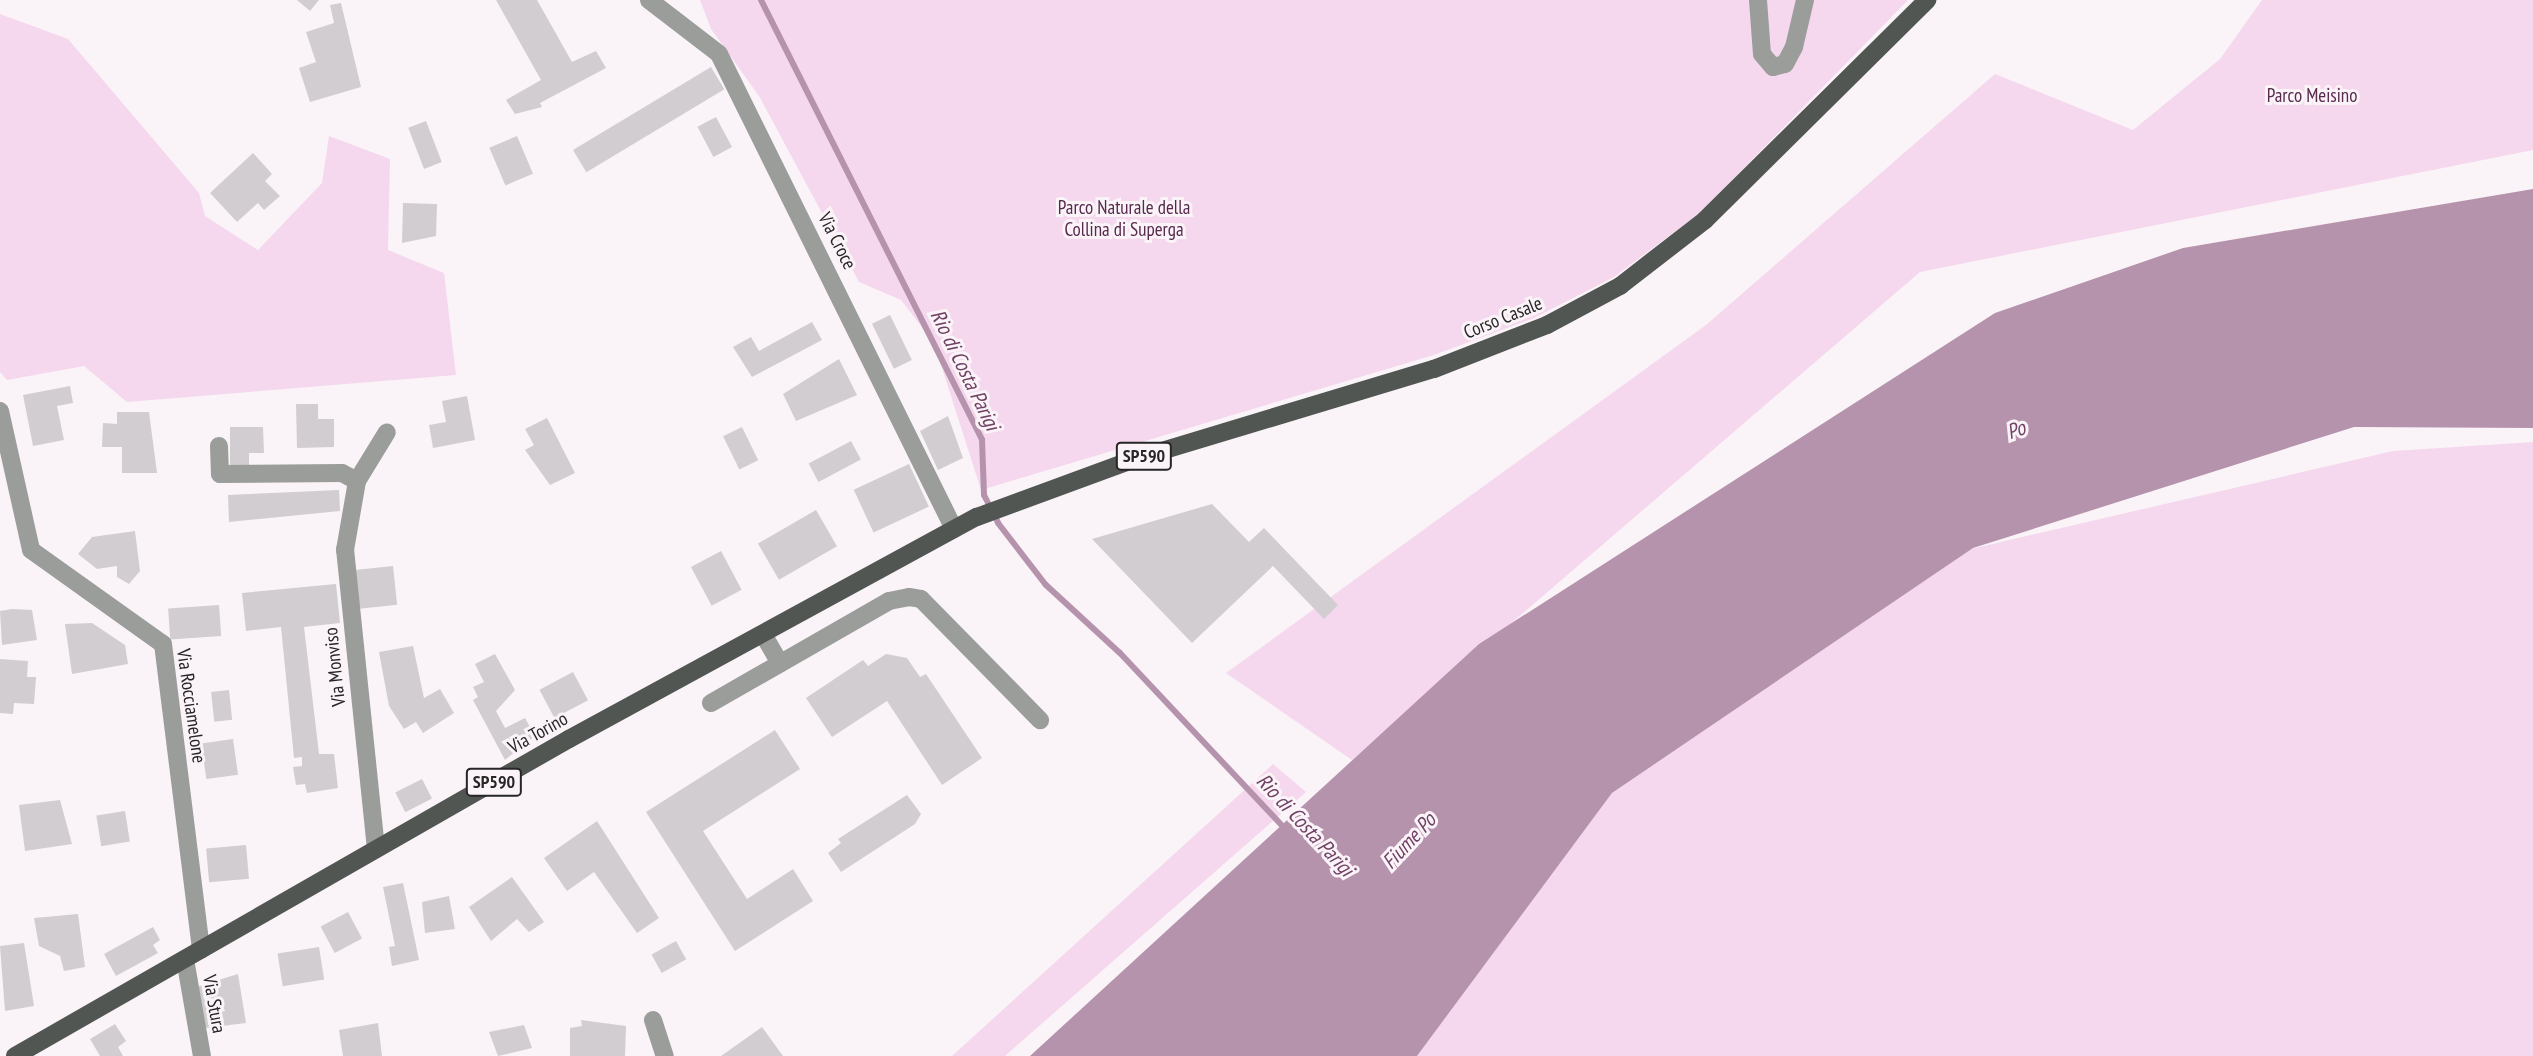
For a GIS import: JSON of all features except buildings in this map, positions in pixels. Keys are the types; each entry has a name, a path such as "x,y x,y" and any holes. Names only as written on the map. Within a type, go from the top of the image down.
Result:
{"main road":[{"name":"Corso Casale","path":"977,517 1135,459 1294,413 1522,335 1620,286 1705,220 1927,0"},
{"name":"Via Torino","path":"15,1056 376,849 977,517"}],"street":[{"name":"Via Croce","path":"649,0 719,54 954,529"},
{"path":"1758,0 1762,54 1773,67 1785,64 1794,47 1805,0"},
{"name":"Via Rocciamelone","path":"0,411 31,550 163,644 201,950"},
{"name":"Via Monviso","path":"376,849 345,550 357,481 387,432"},
{"path":"219,446 220,474 342,473 357,481"},
{"path":"711,703 889,601 909,597 921,599 960,633 1040,720"},
{"path":"763,634 780,663"},
{"name":"Via Stura","path":"185,959 202,1056"},
{"path":"653,1020 665,1056"}],"green space":[{"name":"Parco Naturale della Collina di Superga","path":"700,0 1908,0 1701,212 1614,277 1534,318 1434,355 981,490 934,343 901,300 859,282 759,96 711,29"},
{"name":"Parco Meisino","path":"2262,0 2533,0 2533,150 1920,272 1352,760 1226,673 1706,325 1995,74 2133,130 2220,59"},
{"path":"0,14 68,39 199,193 205,216 258,250 322,183 329,136 390,159 388,250 444,273 456,375 127,402 84,366 7,380 0,372"},
{"path":"2533,442 2533,1056 1417,1056 1612,793 1971,549 2393,451"},
{"path":"1273,764 1306,792 1005,1056 952,1056"}],"water":[{"path":"2533,189 2533,428 2354,427 1973,548 1612,793 1417,1056 1030,1056 1479,644 1995,313 2183,248"}],"waterway":[{"name":"Rio di Costa Parigi","path":"761,0 982,440 984,495 998,523 1046,585 1120,653 1285,829"}],"water label":[{"name":"Po","path":"2016,430"},
{"name":"Fiume Po","path":"1409,841"}]}
